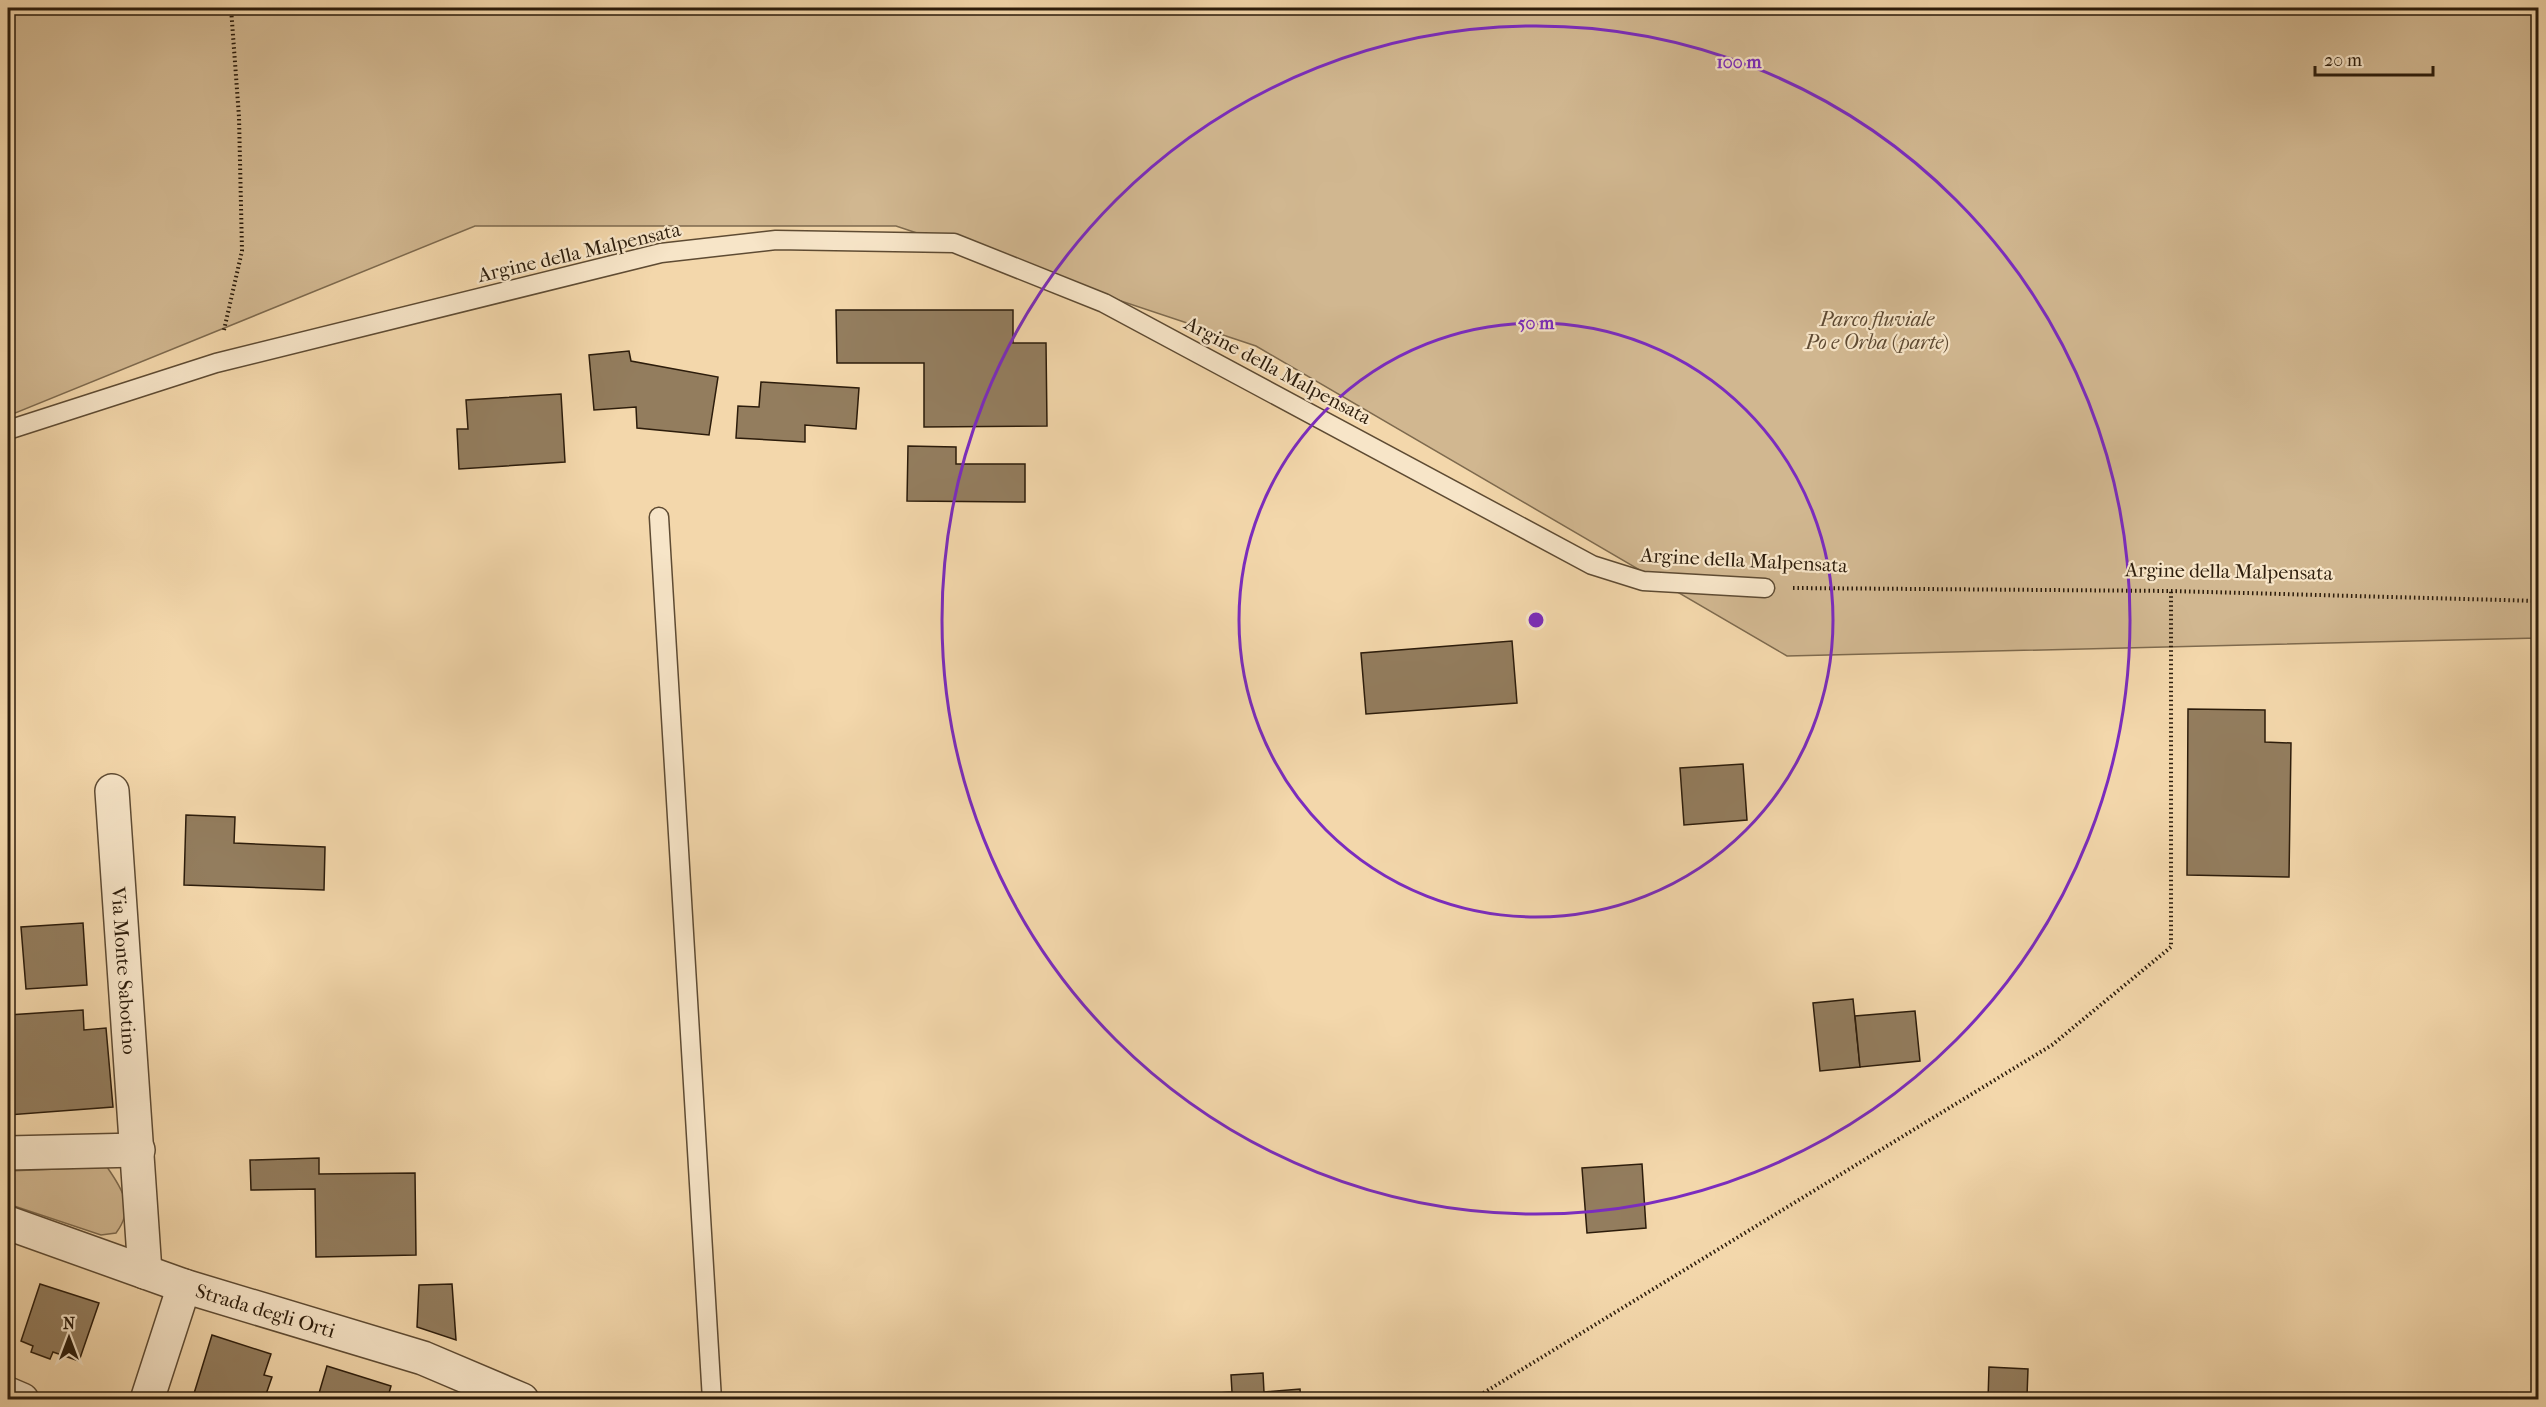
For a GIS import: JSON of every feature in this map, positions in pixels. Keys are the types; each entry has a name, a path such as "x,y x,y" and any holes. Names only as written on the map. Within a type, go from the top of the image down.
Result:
{"street":[{"name":"Via Monte Sabotino","path":"112,791 145,1272"},
{"path":"8,1153 138,1150"},
{"name":"Strada degli Orti","path":"8,1223 184,1286 423,1358 522,1400"},
{"path":"147,1400 184,1286"},
{"path":"8,1394 22,1400"}],"lane":[{"name":"Argine della Malpensata","path":"8,430 216,363 661,253 776,240 954,243 1104,303 1592,564 1643,581 1765,588"},
{"path":"659,517 712,1400"}],"path":[{"path":"216,363 242,251 239,117 231,8"},
{"name":"Argine della Malpensata","path":"1765,588 2171,591 2538,601"},
{"path":"1472,1400 2052,1045 2171,947 2171,591"}],"green space":[{"name":"Parco fluviale Po e Orba (parte)","path":"8,8 2538,8 2538,638 1787,656 1256,346 896,226 475,226 8,416"},
{"path":"107,1167 125,1199 125,1215 116,1233 101,1235 8,1204 8,1171"}],"building":[{"path":"836,310 1013,310 1013,343 1046,343 1047,426 924,427 924,363 837,363"},
{"path":"629,351 631,361 718,377 709,435 637,428 636,407 594,410 589,355"},
{"path":"761,382 859,388 856,429 805,425 805,442 736,438 738,406 759,407"},
{"path":"561,394 565,462 459,469 457,429 468,429 466,400"},
{"path":"908,446 956,447 956,464 1025,464 1025,502 907,501"},
{"path":"1512,641 1517,703 1366,714 1361,653"},
{"path":"2188,709 2265,710 2265,742 2291,743 2289,877 2187,875"},
{"path":"1743,764 1747,820 1684,825 1680,768"},
{"path":"186,815 235,817 234,843 325,847 324,890 184,885"},
{"path":"83,923 87,985 26,989 21,927"},
{"path":"1853,999 1860,1067 1820,1071 1813,1003"},
{"path":"83,1010 84,1030 106,1028 113,1107 8,1115 8,1015"},
{"path":"1915,1011 1920,1061 1860,1067 1855,1016"},
{"path":"319,1158 319,1174 415,1173 416,1255 316,1257 315,1189 251,1190 250,1160"},
{"path":"1642,1164 1646,1228 1587,1233 1582,1168"},
{"path":"40,1284 99,1303 79,1361 53,1352 50,1359 31,1352 33,1346 21,1341"},
{"path":"452,1284 456,1340 417,1327 419,1285"},
{"path":"212,1335 271,1354 264,1375 272,1377 264,1400 192,1400"},
{"path":"327,1366 391,1386 387,1400 317,1400"},
{"path":"1989,1367 2028,1369 2027,1396 2063,1400 1988,1400"},
{"path":"1263,1373 1264,1392 1300,1389 1301,1400 1191,1400 1190,1395 1232,1392 1231,1375"}]}
